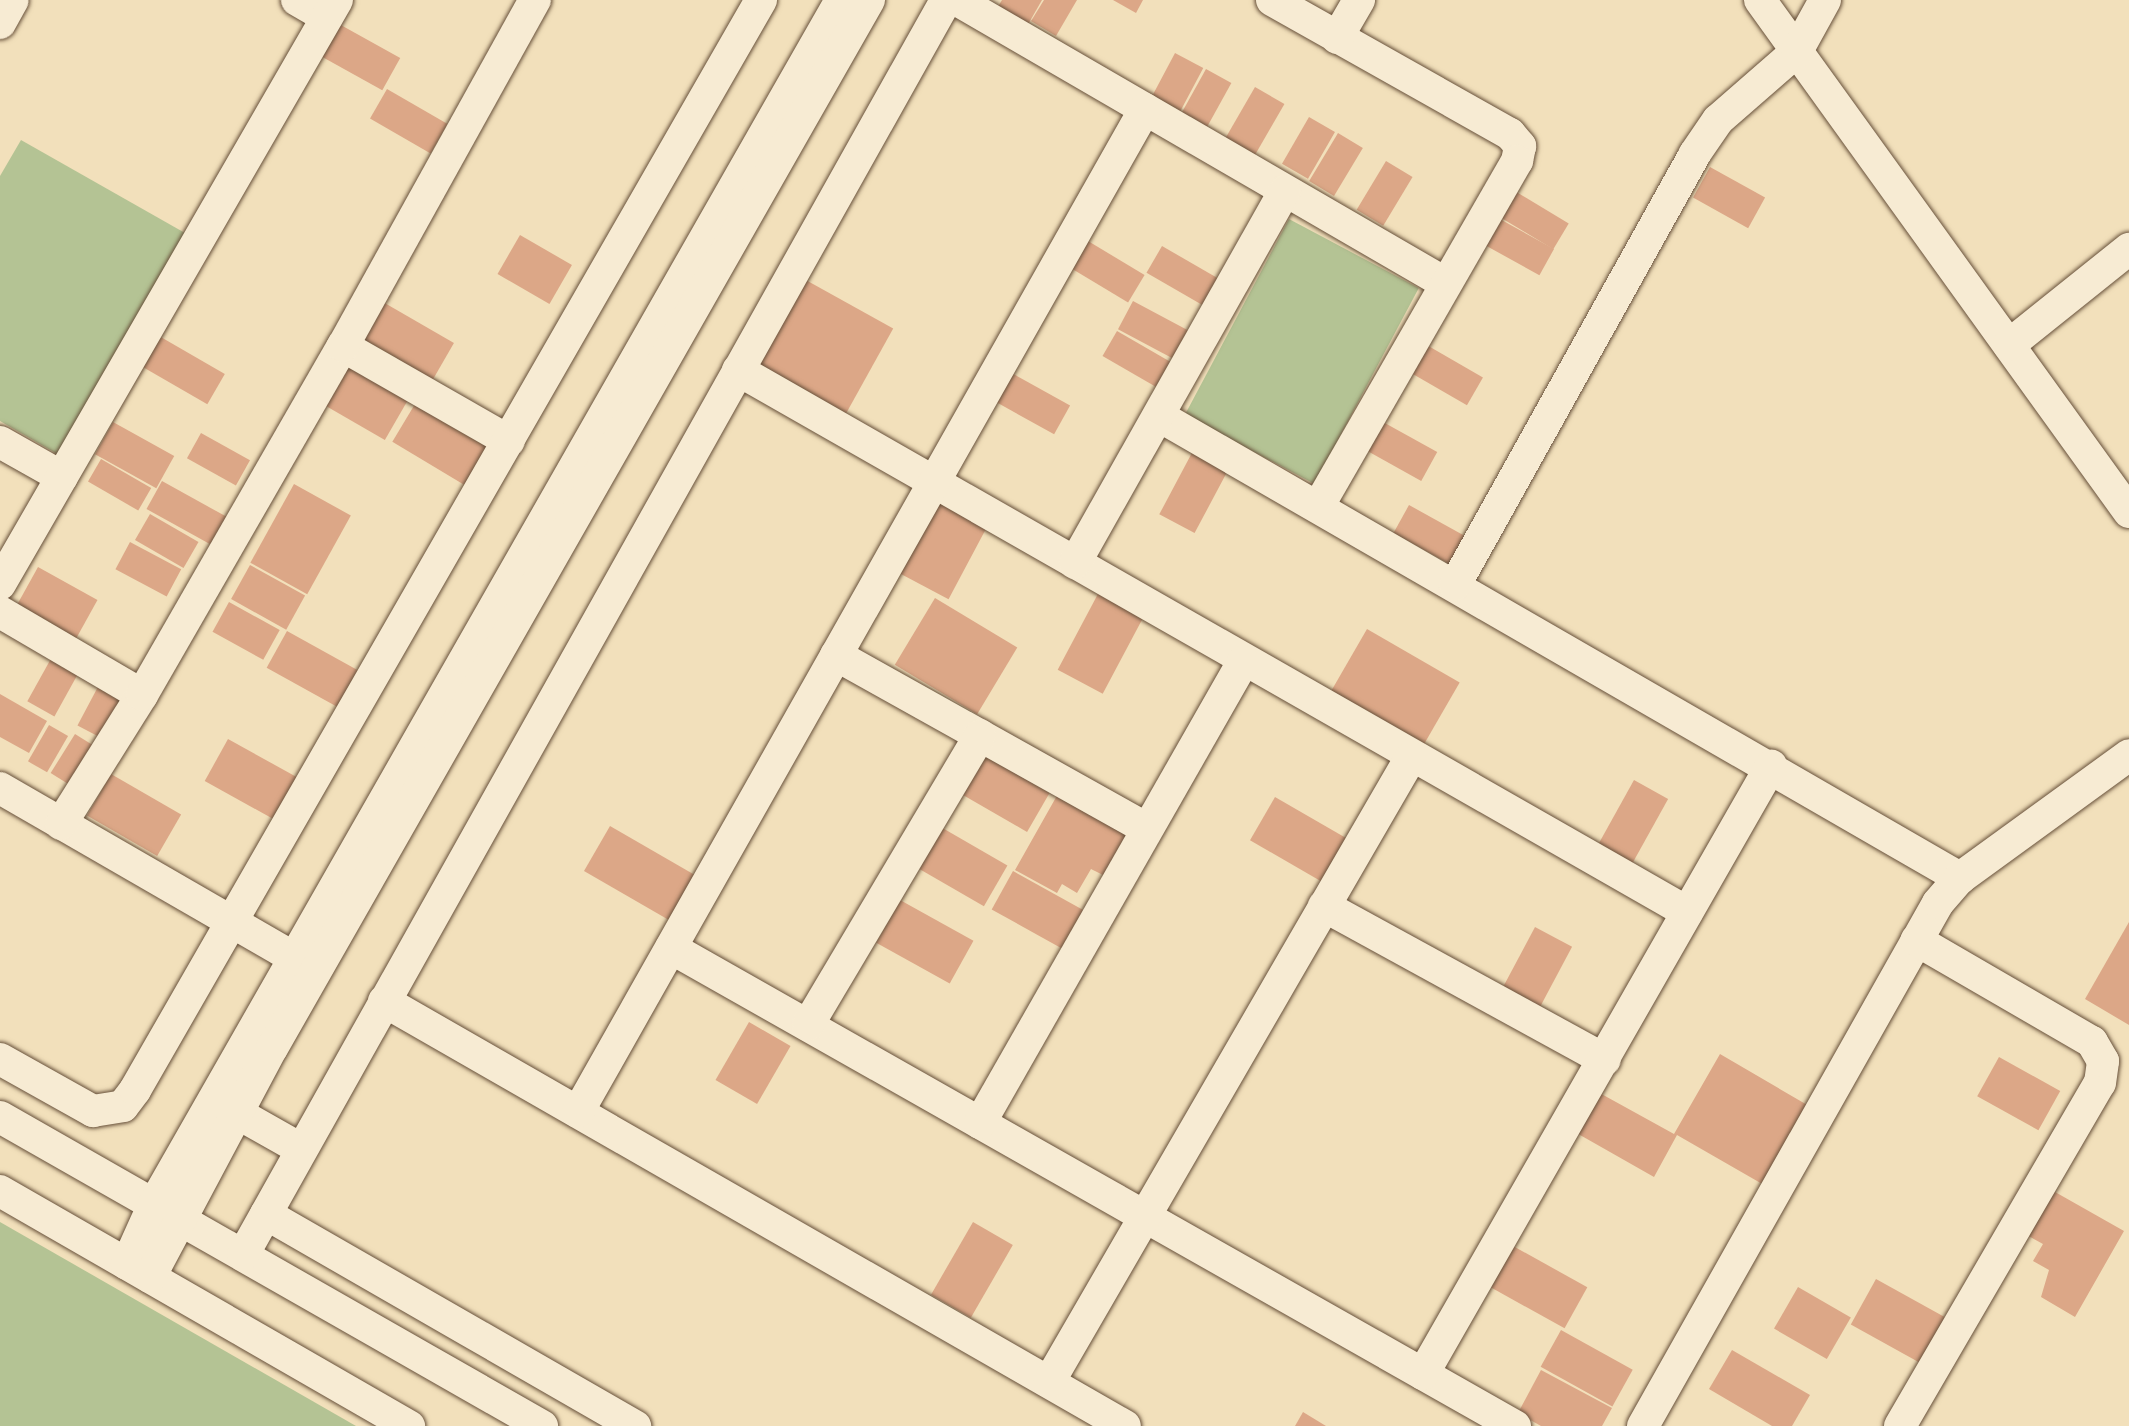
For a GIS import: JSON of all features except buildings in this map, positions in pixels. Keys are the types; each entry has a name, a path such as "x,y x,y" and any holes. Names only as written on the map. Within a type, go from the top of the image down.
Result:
{"street":[{"path":"0,23 13,0"},
{"path":"0,584 332,9 297,0"},
{"path":"61,824 142,695 343,346 535,0"},
{"path":"0,1059 93,1111 123,1106 233,923 761,0"},
{"path":"138,1271 166,1211 841,0"},
{"path":"166,1211 237,1113 306,964 869,0"},
{"path":"243,1255 946,0"},
{"path":"957,0 1445,283"},
{"path":"1272,0 1510,134 1520,146 1517,161 1319,506"},
{"path":"1337,38 1359,0"},
{"path":"1760,0 2129,512"},
{"path":"1455,585 1694,155 1718,120 1797,51 1825,0"},
{"path":"578,1112 1145,109"},
{"path":"1075,563 1285,191"},
{"path":"2009,345 2129,249"},
{"path":"343,346 509,441"},
{"path":"738,370 936,481 1243,662 1687,912"},
{"path":"1159,416 1771,766 1960,878"},
{"path":"0,442 62,477"},
{"path":"0,612 142,695"},
{"path":"836,655 1147,829"},
{"path":"980,1123 1243,662"},
{"path":"808,1025 980,735"},
{"path":"1643,1426 1916,940 1960,878 2129,755"},
{"path":"1049,1382 1411,757"},
{"path":"1423,1374 1771,766"},
{"path":"0,788 306,964"},
{"path":"1324,906 1605,1060"},
{"path":"1900,1426 2100,1083 2103,1061 2092,1042 1916,940"},
{"path":"671,948 1515,1426"},
{"path":"384,1001 1125,1426"},
{"path":"237,1113 301,1149"},
{"path":"0,1117 542,1426"},
{"path":"0,1191 409,1426"},
{"path":"266,1214 635,1426"}],"green space":[{"path":"21,140 185,233 59,455 0,421 0,176"},
{"path":"1289,219 1419,288 1315,484 1185,415"},
{"path":"0,1222 356,1426 0,1426"}]}
